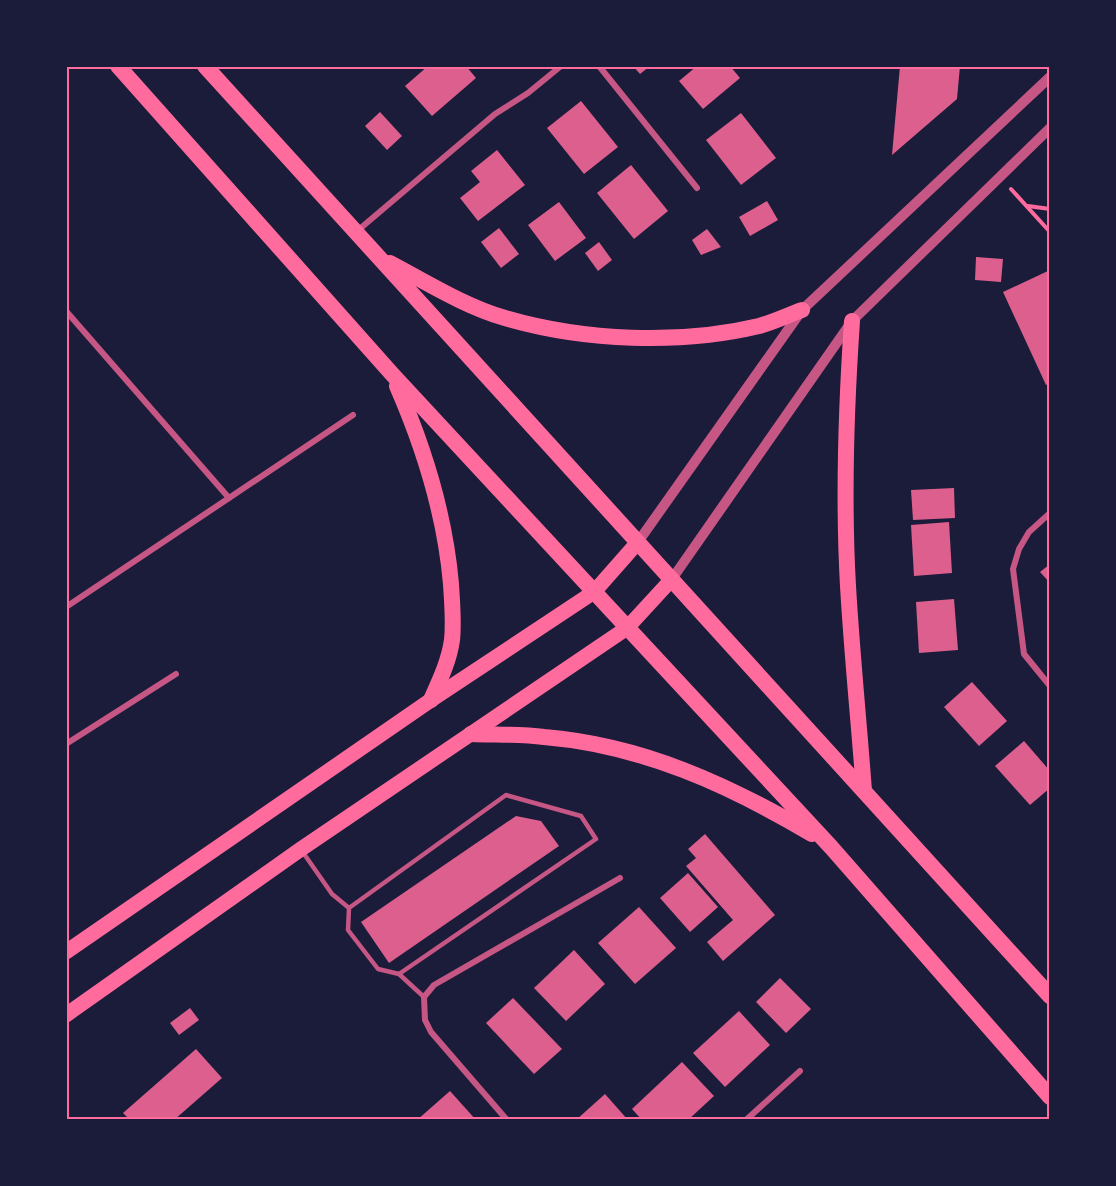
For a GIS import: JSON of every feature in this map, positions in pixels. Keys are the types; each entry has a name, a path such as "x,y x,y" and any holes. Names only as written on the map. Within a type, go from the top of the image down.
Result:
{"highway":[{"path":"118,66 392,374 831,847 1050,1097"},
{"path":"205,66 1050,995"},
{"path":"378,257 504,318 599,336 664,338 728,332 761,325 802,310"},
{"path":"852,321 847,387 845,519 850,629 864,791"},
{"path":"392,374 427,460 444,530 449,566 452,638 447,664 431,700"},
{"path":"471,734 545,736 614,748 648,757 682,768 746,797 831,847"}],"main road":[{"path":"66,952 431,700 594,592 638,542"},
{"path":"66,1015 301,849 627,628 672,579"}],"street":[{"path":"355,232 495,114 528,93 561,66"},
{"path":"598,66 698,188"},
{"path":"638,542 802,310 1050,77"},
{"path":"672,579 852,321 1050,128"},
{"path":"66,310 229,498"},
{"path":"66,607 353,415"},
{"path":"1050,513 1029,532 1019,549 1013,569 1023,654 1050,686"},
{"path":"66,744 176,674"},
{"path":"507,1120 431,1032 425,1020 424,997 434,985 620,878"},
{"path":"746,1120 800,1071"}],"lane":[{"path":"349,908 506,795 581,816 596,839 399,974"},
{"path":"301,849 333,894 349,908"},
{"path":"349,908 348,930 378,969 399,974 424,997"}],"path":[{"path":"1000,177 1050,232"},
{"path":"1027,206 1050,209"}],"building":[{"path":"428,66 466,66 476,78 432,116 405,86"},
{"path":"633,66 650,66 640,74"},
{"path":"697,66 730,66 740,78 703,109 679,81"},
{"path":"900,66 960,66 957,99 892,155"},
{"path":"581,101 618,147 584,174 547,128"},
{"path":"380,112 402,136 387,150 365,126"},
{"path":"741,113 776,158 741,185 706,140"},
{"path":"497,150 525,185 478,221 460,198 480,182 471,171"},
{"path":"631,165 668,211 634,239 597,193"},
{"path":"767,201 778,220 750,236 739,217"},
{"path":"559,202 586,238 555,261 528,225"},
{"path":"499,228 519,254 501,268 481,242"},
{"path":"707,229 721,247 701,255 692,240"},
{"path":"599,242 612,260 598,271 585,253"},
{"path":"976,257 1003,259 1001,282 975,280"},
{"path":"1050,270 1050,383 1046,385 1003,292"},
{"path":"954,488 955,518 913,520 911,490"},
{"path":"949,522 952,573 914,576 911,525"},
{"path":"1050,564 1050,583 1040,572"},
{"path":"954,599 958,650 919,653 916,602"},
{"path":"972,682 1007,721 979,746 944,707"},
{"path":"1024,741 1050,771 1050,788 1030,805 995,766"},
{"path":"516,816 541,821 559,846 389,963 361,922"},
{"path":"705,834 775,915 723,961 707,942 733,920 686,866 696,858 688,849"},
{"path":"688,873 718,907 690,932 660,898"},
{"path":"639,907 676,948 635,984 598,943"},
{"path":"574,950 605,984 566,1021 534,988"},
{"path":"780,978 811,1009 786,1033 756,1002"},
{"path":"513,998 562,1049 534,1074 486,1023"},
{"path":"190,1008 199,1020 179,1035 170,1023"},
{"path":"739,1011 770,1045 725,1087 693,1053"},
{"path":"196,1049 222,1078 174,1120 130,1120 123,1113"},
{"path":"682,1062 714,1096 688,1120 642,1120 632,1109"},
{"path":"450,1091 476,1120 417,1120"},
{"path":"605,1094 628,1120 576,1120"}]}
